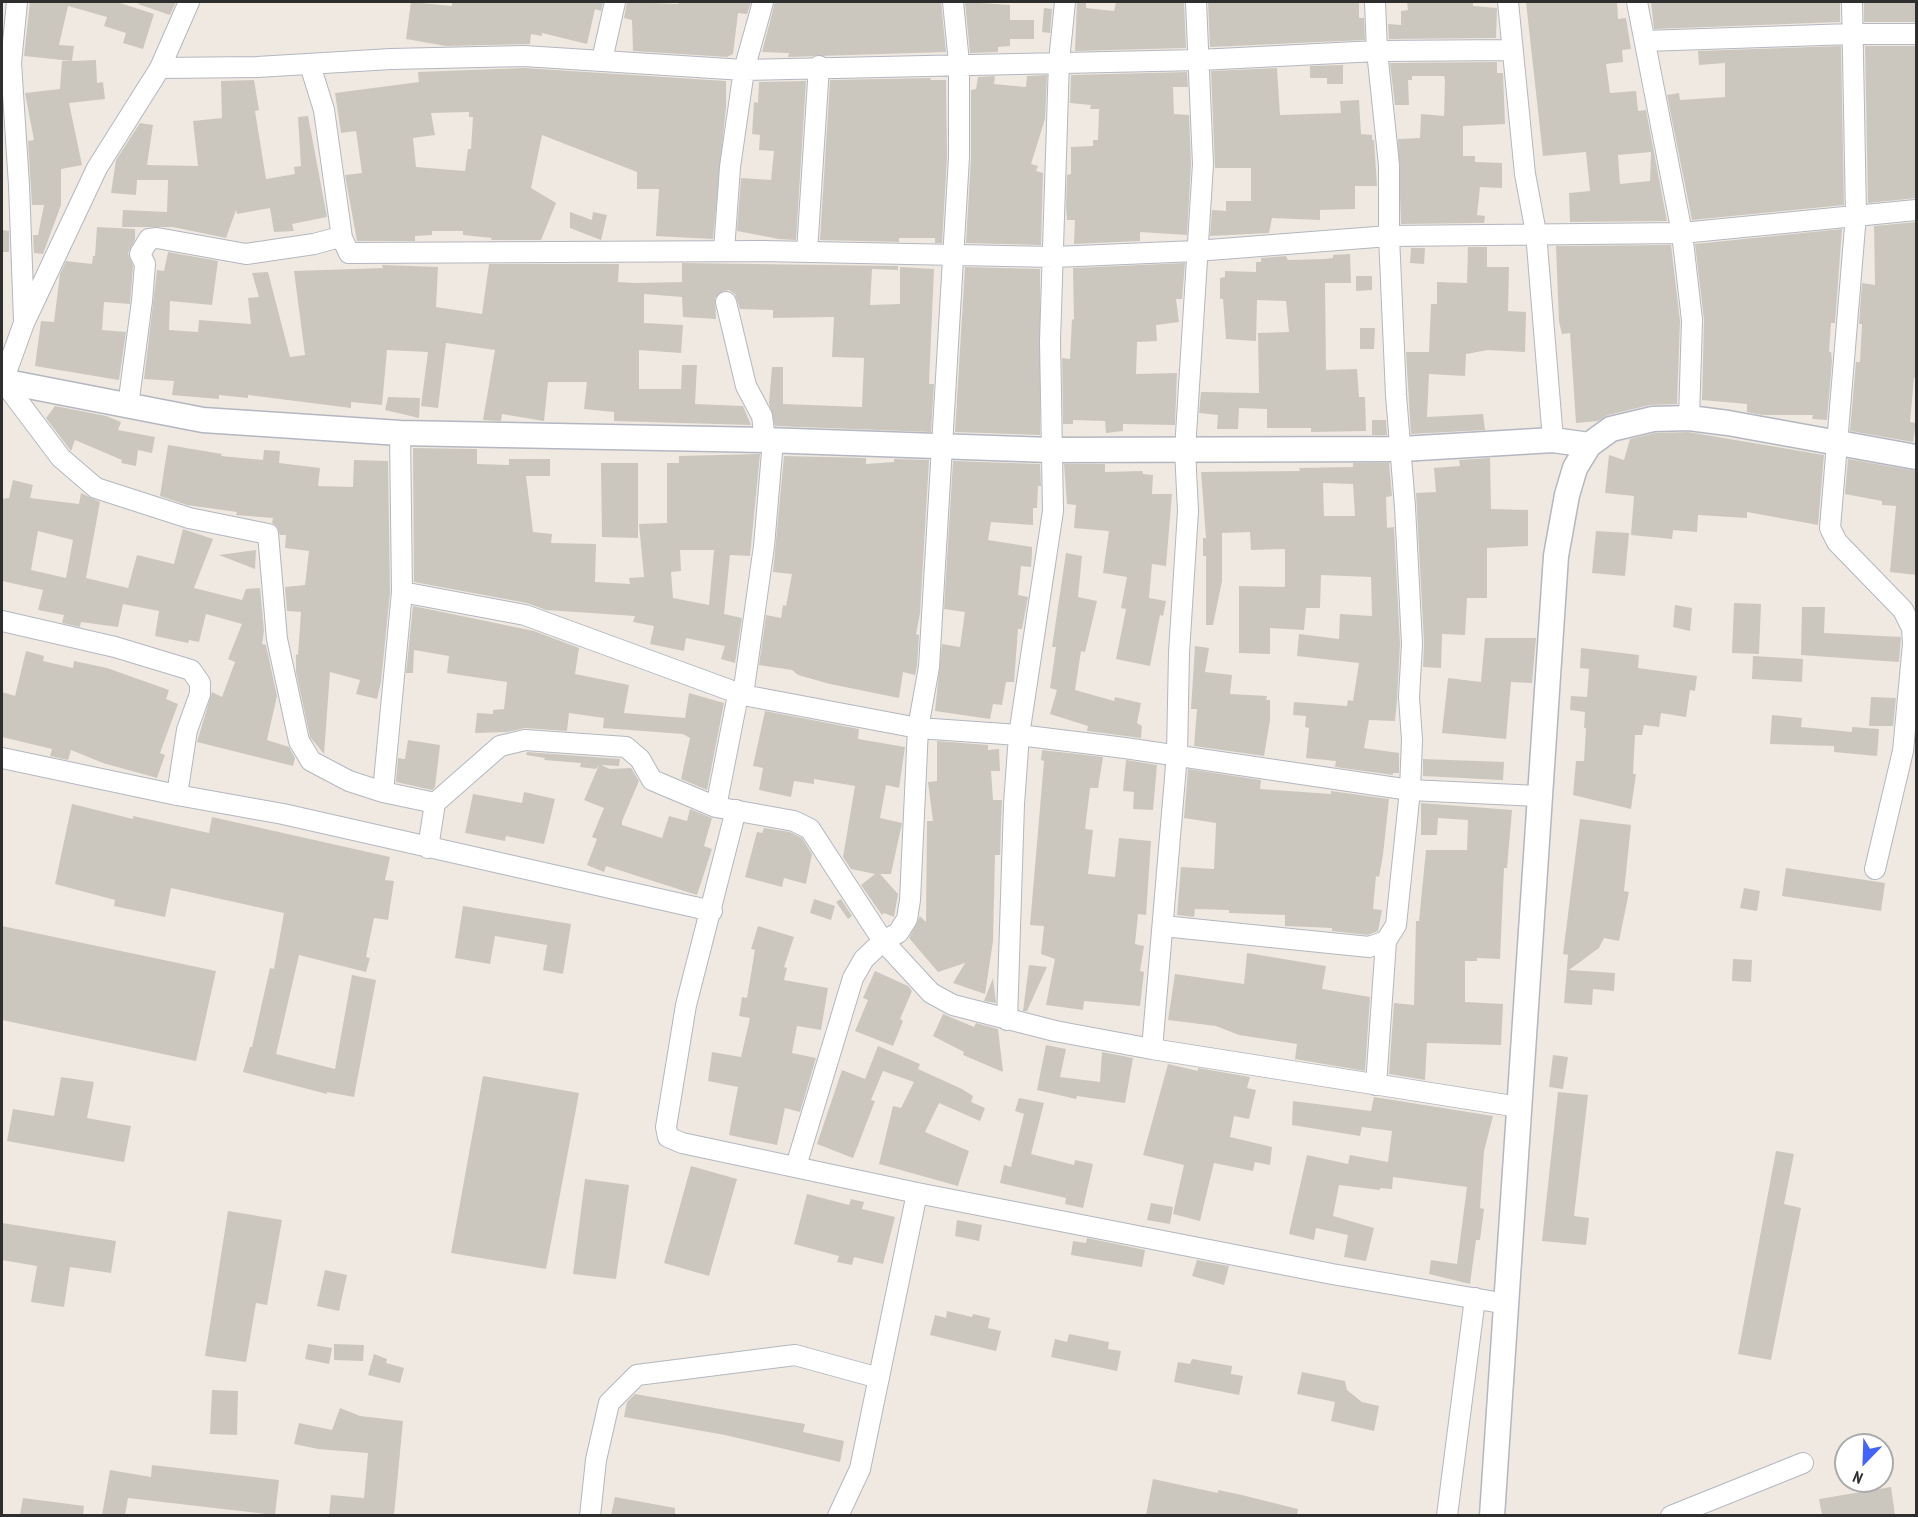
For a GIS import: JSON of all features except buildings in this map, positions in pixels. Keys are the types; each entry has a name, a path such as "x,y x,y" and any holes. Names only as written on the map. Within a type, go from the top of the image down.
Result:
{"street":[{"path":"17,2 11,63 19,185 24,323"},
{"path":"2,381 24,323 97,168 160,68 189,2"},
{"path":"602,60 615,2"},
{"path":"724,251 730,167 744,70 764,2"},
{"path":"796,1166 853,978 864,959 883,941 898,933 907,920 918,728 928,667 940,501 940,446 959,157 959,63 952,2"},
{"path":"1007,1020 1014,804 1019,735 1053,511 1050,450 1050,341 1059,61 1065,2"},
{"path":"1152,1049 1177,754 1179,653 1188,511 1185,450 1203,164 1196,2"},
{"path":"1375,2 1377,51 1389,165 1389,236 1396,395 1412,644 1409,697 1412,740 1410,790 1396,925 1386,941 1376,1085"},
{"path":"1508,2 1525,174 1536,233 1553,440"},
{"path":"1637,2 1682,233 1692,320 1689,418"},
{"path":"1852,2 1856,215 1830,528 1837,542 1903,610 1912,628 1903,751 1875,869"},
{"path":"1645,41 1851,33 1917,34"},
{"path":"160,68 310,66 391,59 524,56 744,70 819,66 1199,60 1377,51 1513,50"},
{"path":"310,66 324,110 342,238 349,253 724,251 1054,257 1196,251 1389,236 1682,233 1917,210"},
{"path":"807,252 819,66"},
{"path":"128,406 145,264 140,255 149,238 246,254 342,238"},
{"path":"716,807 736,700 743,695 764,546 769,440 762,416 746,386 726,302"},
{"path":"2,381 203,420 400,433 769,440 1050,450 1401,449 1553,440 1589,445"},
{"path":"2,381 62,458 96,488 189,518 268,534 277,639 299,741 311,761 349,781 383,792 435,803"},
{"path":"1492,1515 1556,556 1567,495 1575,468 1589,445 1611,429 1653,418 1689,418 1917,457"},
{"path":"383,792 402,592 400,433"},
{"path":"402,592 525,615 743,695 918,728 1019,735 1177,754 1410,790 1539,796"},
{"path":"2,621 115,647 192,670 200,683 200,694 187,730 177,795"},
{"path":"428,848 435,803 500,746 525,740 626,747 640,759 652,780 716,807 794,821 810,829 883,941 931,993 953,1005 1007,1020 1152,1049 1519,1107"},
{"path":"2,758 177,795 283,814 712,911"},
{"path":"736,810 712,911 686,1005 666,1127 668,1137 682,1143 917,1192 1321,1272 1507,1304"},
{"path":"1163,926 1369,947 1386,941"},
{"path":"838,1515 860,1469 917,1192"},
{"path":"1447,1515 1475,1298"},
{"path":"590,1515 598,1450 609,1403 638,1375 795,1355 879,1378"},
{"path":"1671,1515 1803,1463"}]}
